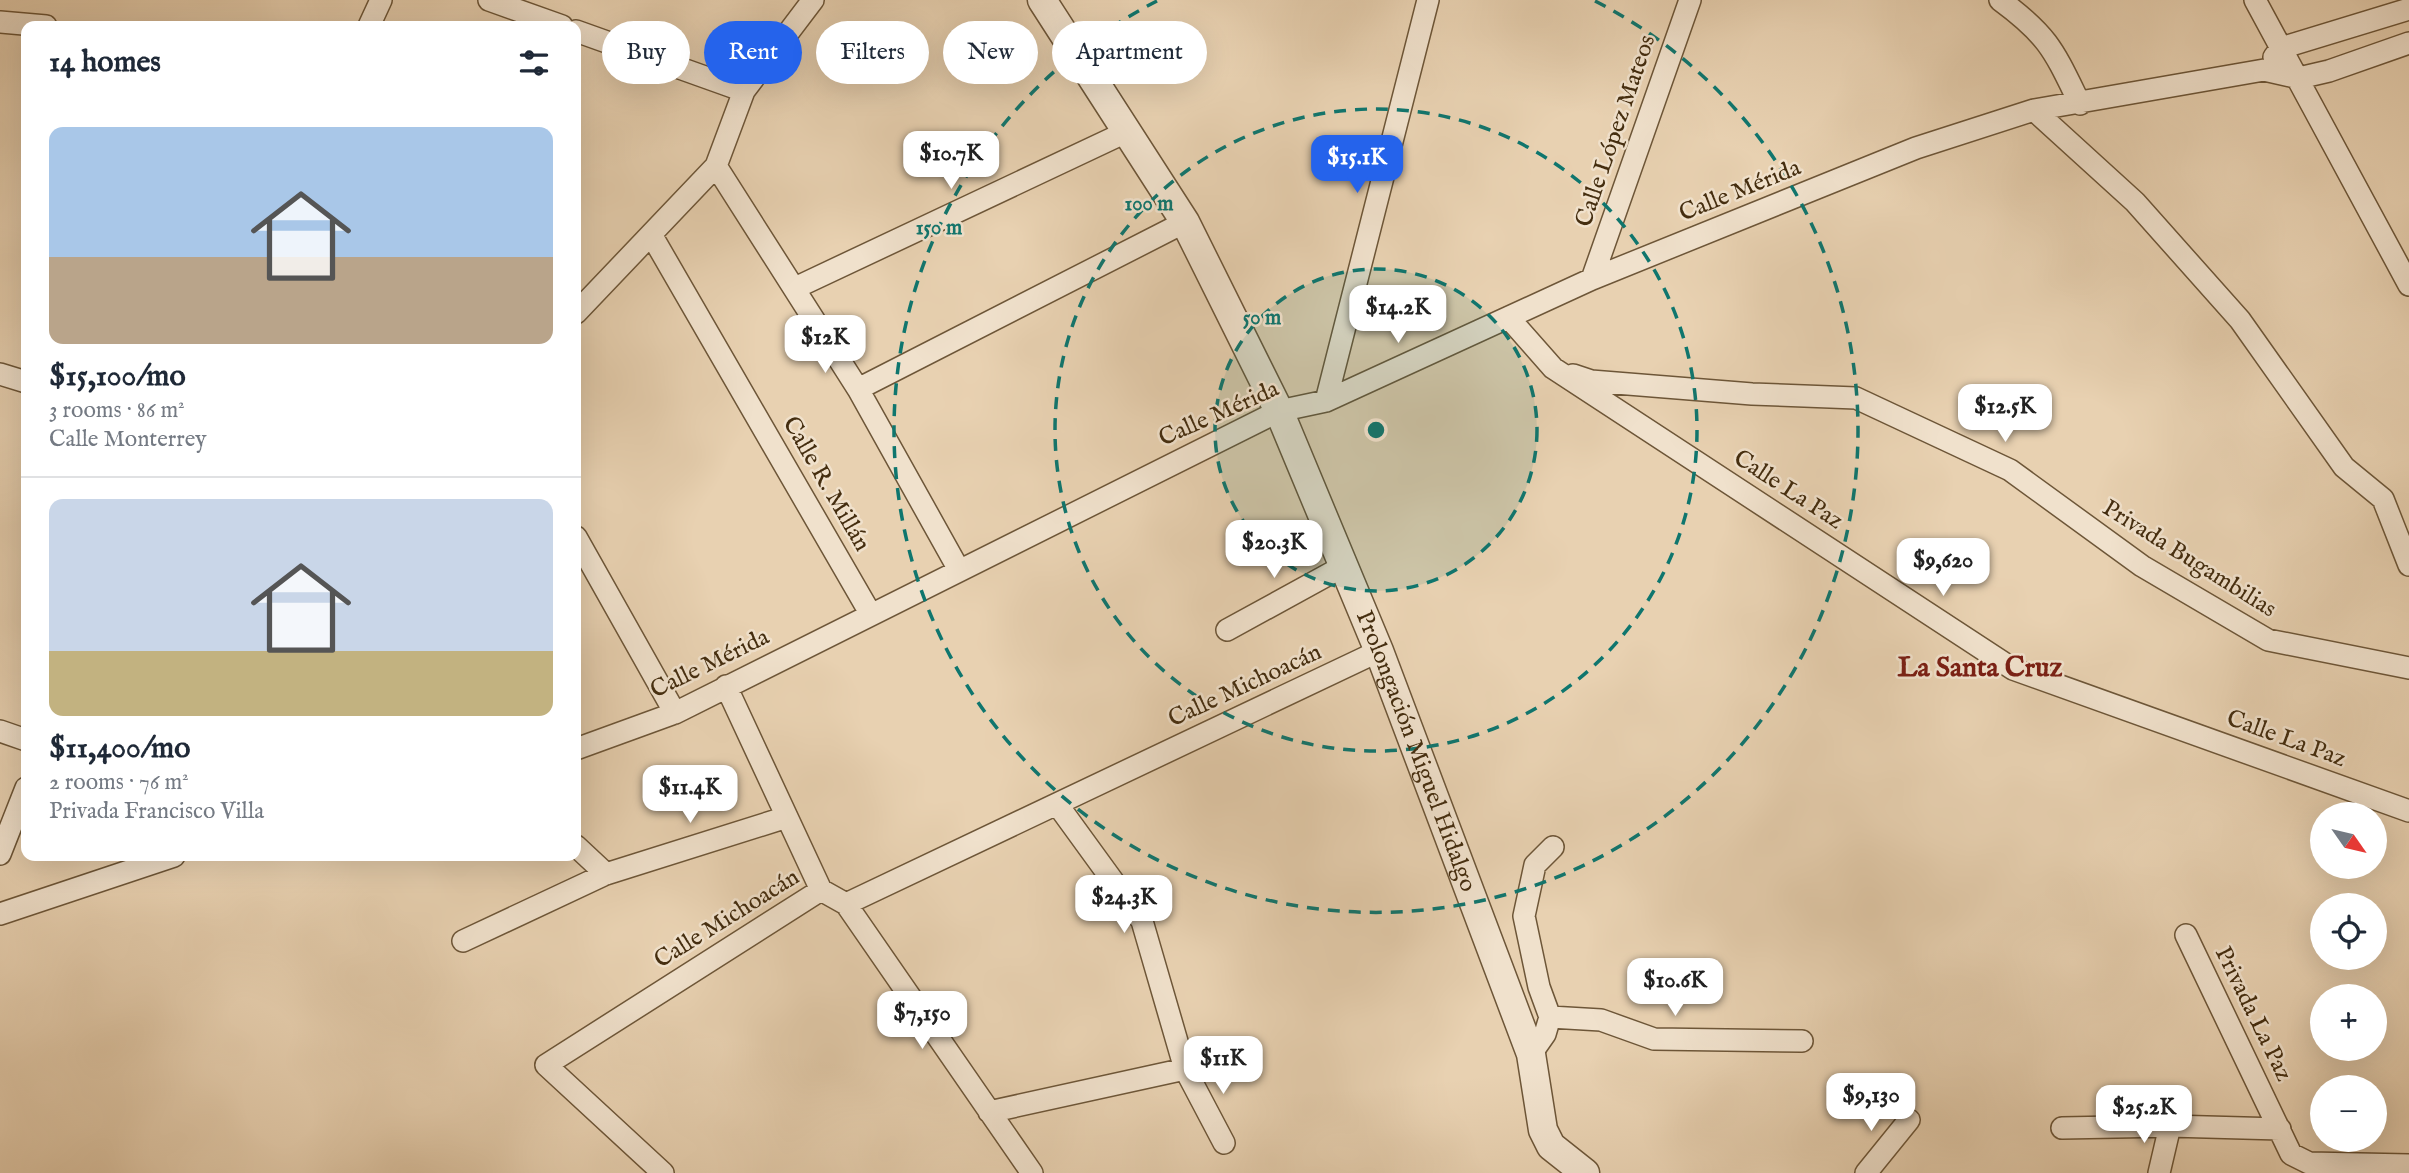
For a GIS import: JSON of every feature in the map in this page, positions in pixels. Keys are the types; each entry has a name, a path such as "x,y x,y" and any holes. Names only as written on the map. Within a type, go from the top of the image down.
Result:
{"street":[{"path":"371,21 381,0"},
{"path":"489,0 548,21"},
{"path":"581,308 716,166 744,92 813,0"},
{"name":"Prolongación Miguel Hidalgo","path":"1042,0 1185,222 1279,411 1379,651 1531,1054 1543,1130 1551,1146 1585,1173"},
{"path":"1326,401 1428,0"},
{"name":"Calle López Mateos","path":"1592,279 1690,0"},
{"path":"2000,0 2034,25 2051,45 2080,104"},
{"path":"2255,0 2409,285"},
{"path":"2264,70 2281,48 2409,9"},
{"path":"0,22 21,24"},
{"path":"581,33 744,92"},
{"name":"Calle Mérida","path":"581,746 675,713 870,613 1279,411 1326,401 1592,279 1916,148 2034,110 2264,70 2299,78 2329,71 2409,43"},
{"path":"2034,110 2135,202 2240,320 2344,467 2383,499 2409,565"},
{"path":"795,288 1126,132"},
{"path":"716,166 858,388 959,569"},
{"path":"858,388 1185,222"},
{"name":"Calle R. Millán","path":"652,236 870,613"},
{"name":"Calle La Paz","path":"1509,318 1553,368 2013,670 2409,811"},
{"name":"Privada Bugambilias","path":"1553,368 1591,381 1752,394 1856,398 2010,470 2142,566 2267,640 2409,668"},
{"path":"0,374 21,380"},
{"path":"581,546 675,713"},
{"path":"1227,631 1342,567"},
{"name":"Calle Michoacán","path":"663,1173 546,1065 821,890 846,904 1379,651"},
{"path":"726,685 821,890"},
{"path":"0,854 21,801"},
{"path":"1057,804 1142,921 1185,1069 1224,1143"},
{"path":"463,941 606,874 787,817"},
{"path":"1531,1054 1545,1034 1550,1017 1539,987 1524,916 1535,865 1553,847"},
{"path":"581,851 606,874"},
{"path":"0,914 159,861"},
{"path":"846,904 1032,1173"},
{"name":"Privada La Paz","path":"2186,936 2291,1154 2309,1163 2408,1169"},
{"path":"1550,1017 1601,1020 1654,1039 1801,1041"},
{"path":"989,1112 1185,1069"},
{"path":"1866,1173 1909,1120"},
{"path":"2062,1128 2170,1126 2280,1129"},
{"path":"2159,1173 2170,1126"}],"district":[{"name":"La Santa Cruz","path":"1980,668"}]}
